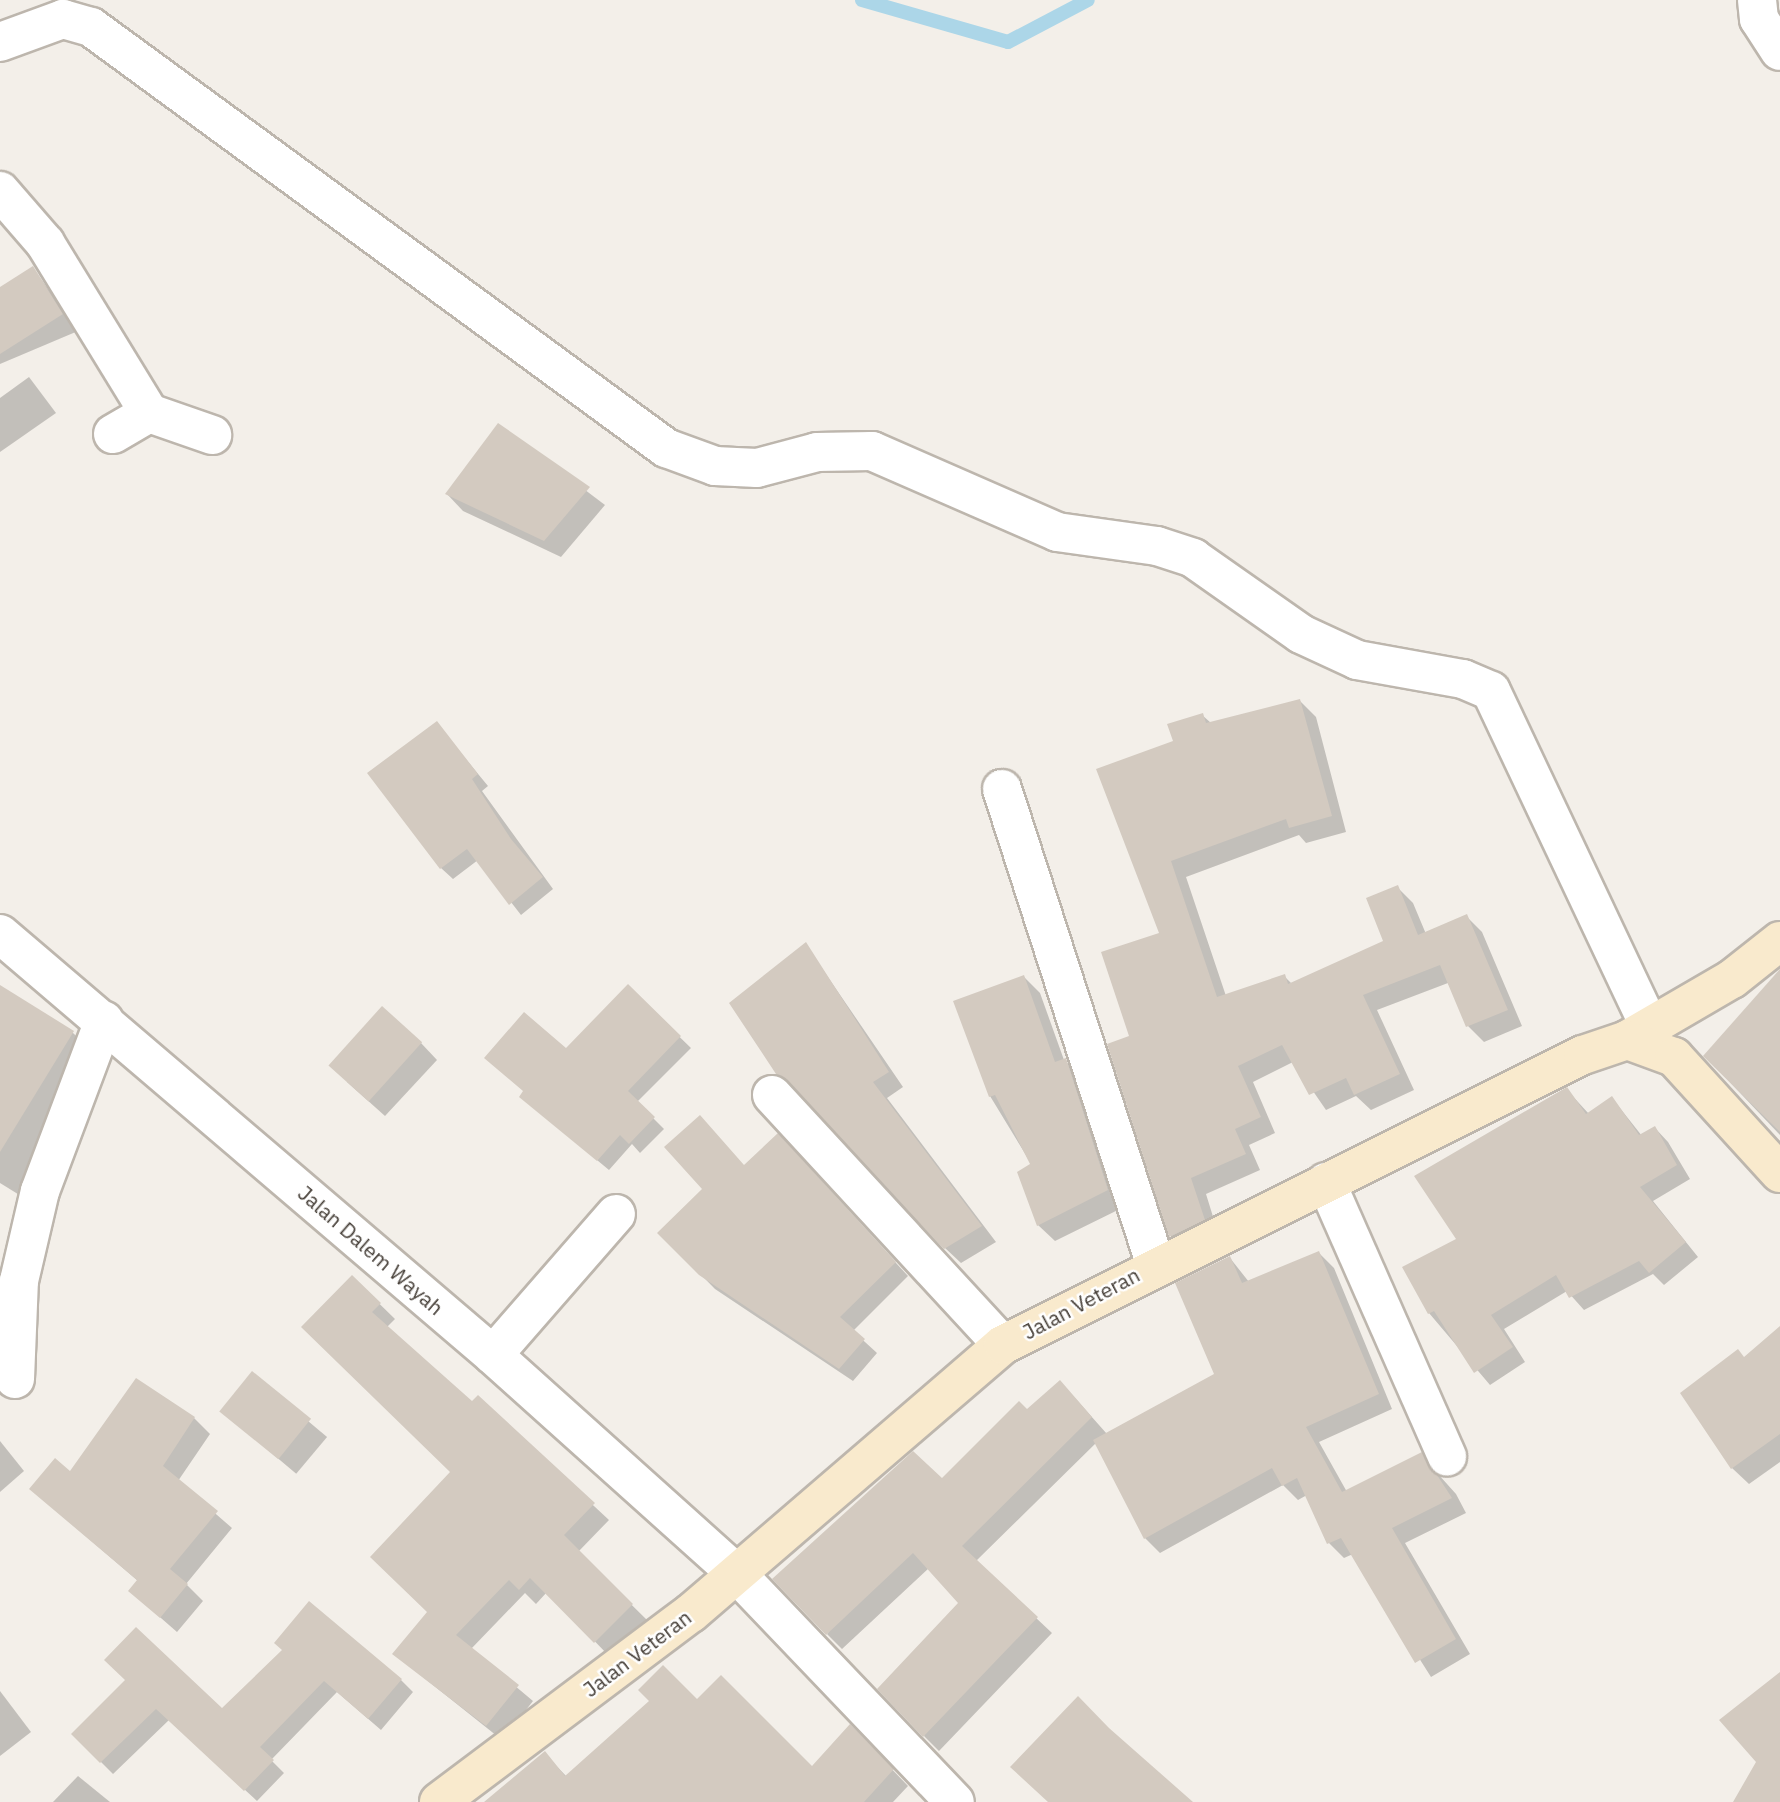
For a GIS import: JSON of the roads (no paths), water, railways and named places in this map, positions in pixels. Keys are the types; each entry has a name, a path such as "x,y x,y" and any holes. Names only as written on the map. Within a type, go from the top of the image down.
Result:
{"street":[{"path":"1757,0 1759,19 1780,51"},
{"path":"0,42 63,19 91,27 666,448 715,467 757,468 817,452 872,451 1057,532 1157,546 1193,558 1301,634 1357,660 1463,679 1491,691 1638,1032 1675,1057 1780,1173"},
{"path":"0,191 45,243 149,413 212,435"},
{"path":"113,434 149,413"},
{"path":"1002,789 1155,1264"},
{"name":"Jalan Dalem Wayah","path":"0,934 493,1354 735,1572 956,1802"},
{"name":"Jalan Veteran","path":"439,1802 735,1572 1003,1345 1155,1264 1638,1032 1732,979 1780,941"},
{"path":"15,1379 19,1281 40,1191 104,1021"},
{"path":"772,1095 1003,1345"},
{"path":"1326,1182 1447,1456"},
{"path":"493,1354 616,1214"}],"waterway":[{"path":"862,0 1008,42 1088,0"}]}
